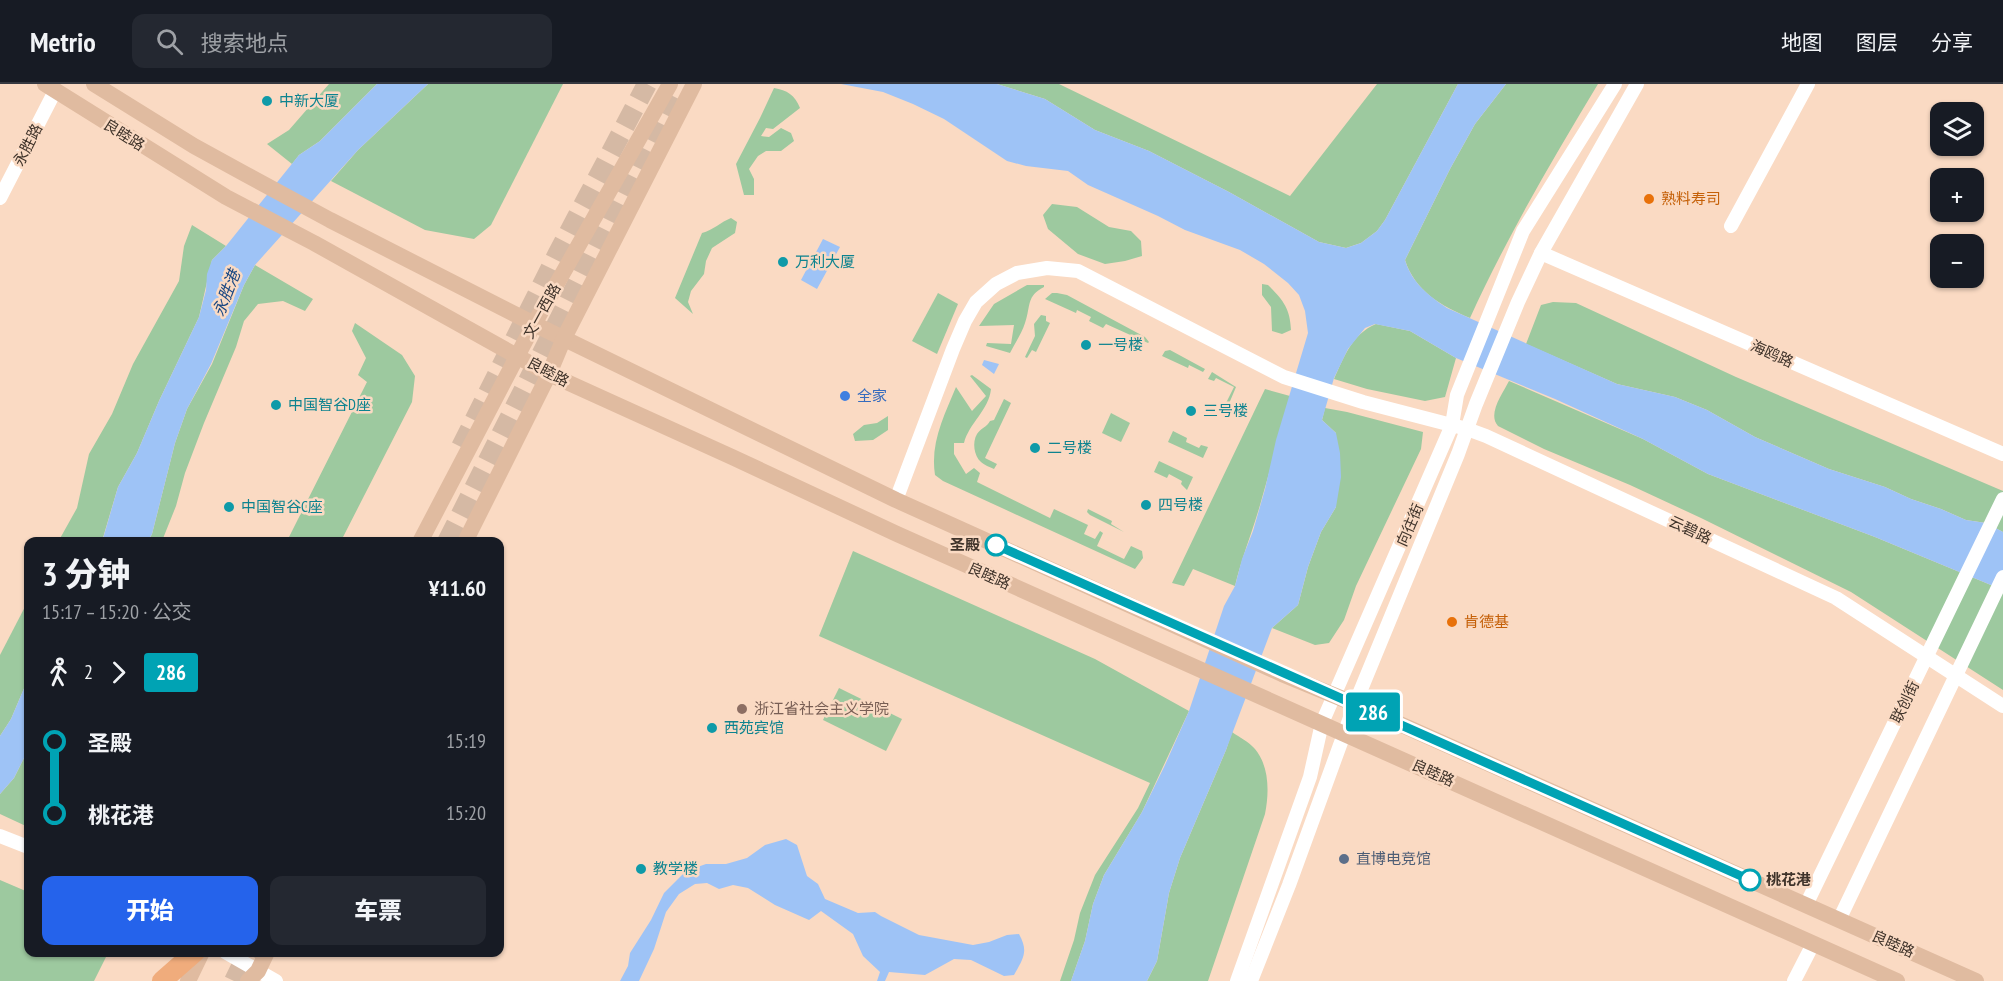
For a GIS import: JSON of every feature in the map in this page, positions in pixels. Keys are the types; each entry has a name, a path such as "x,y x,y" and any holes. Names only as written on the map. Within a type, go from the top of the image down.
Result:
{"highway":[{"path":"162,981 189,957"}],"main road":[{"name":"良睦路","path":"94,84 194,146 330,220 534,324 896,500 1282,674 1335,695 1976,981"},
{"name":"文一西路","path":"423,537 517,355 670,84"},
{"name":"文一西路","path":"468,537 549,375 564,338 694,84"},
{"name":"良睦路","path":"50,88 226,197 314,243 549,375 1169,657 1271,700 1897,981"},
{"path":"188,981 200,957"},
{"path":"253,978 264,957"}],"street":[{"name":"向往街","path":"1237,981 1310,777 1322,723 1452,425 1457,395 1523,231 1615,84"},
{"path":"1541,253 1637,84"},
{"path":"1731,226 1808,84"},
{"name":"永胜路","path":"0,198 50,88"},
{"name":"向往街","path":"1251,981 1289,885 1355,704 1518,302 1541,253"},
{"name":"海鸥路","path":"1541,253 2003,454"},
{"name":"云碧路","path":"896,500 965,321 976,302 996,284 1017,273 1047,268 1078,271 1284,377 1467,429 1836,598 2003,706"},
{"name":"联创街","path":"1806,905 2001,503"},
{"path":"1839,920 2003,578"},
{"path":"5,837 24,845"},
{"path":"1794,981 1812,944"},
{"path":"230,957 253,978 276,981"}],"green space":[{"path":"329,84 377,84 320,141 299,155 292,164 267,144 289,130"},
{"path":"428,84 563,84 491,225 474,239 425,230 331,181 358,150"},
{"path":"997,84 1059,84 1290,196 1377,84 1458,84 1385,220 1377,231 1361,243 1346,248 1319,242 1149,151 1095,130 1045,99"},
{"path":"1506,84 1598,84 1531,199 1470,318 1439,303 1422,289 1409,271 1405,260 1475,124"},
{"path":"774,88 790,94 800,108 773,129 766,128 761,136 769,137 781,128 791,133 794,141 781,151 766,151 758,156 749,169 754,179 754,195 744,195 736,164"},
{"path":"1052,204 1077,207 1109,227 1131,231 1141,241 1142,256 1105,264 1078,254 1048,229 1043,215"},
{"path":"731,218 737,222 735,233 712,248 706,261 704,274 691,291 688,302 693,314 675,298 702,233"},
{"path":"192,225 226,246 212,260 199,317 137,453 118,487 103,537 61,537 77,508 89,454 112,414 133,364 179,281 184,246"},
{"path":"255,265 313,299 305,311 283,301 258,304 244,321 236,347 185,473 176,506 164,537 150,537 175,443 187,409 212,364 244,285"},
{"path":"1262,284 1268,285 1285,305 1291,330 1282,334 1272,331 1271,307 1262,295"},
{"path":"1027,285 1044,285 1044,287 1034,294 1024,327 1010,353 986,346 987,343 1011,344 1014,325 979,326 994,304"},
{"path":"938,293 958,304 937,354 912,341"},
{"path":"1052,293 1067,295 1145,337 1149,342 1106,324 1103,328 1089,321 1091,317 1077,310 1076,313 1045,299"},
{"path":"1553,302 1576,303 1736,377 2003,491 2003,532 1986,523 1966,520 1885,487 1829,469 1755,437 1707,410 1675,397 1617,384 1526,344 1541,305"},
{"path":"1041,315 1046,316 1046,321 1050,323 1036,352 1032,350 1027,358 1025,357 1035,336 1034,324"},
{"path":"355,323 402,355 415,376 412,402 343,537 289,537 367,382 358,375 366,358 352,331"},
{"path":"1376,324 1410,331 1456,358 1445,397 1425,401 1367,389 1334,379 1355,340"},
{"path":"1170,350 1205,369 1203,372 1189,365 1188,368 1162,356 1165,351"},
{"path":"1212,372 1236,387 1228,406 1225,405 1234,387 1216,378 1214,381 1208,379"},
{"path":"972,375 991,389 987,403 964,443 954,443 954,454 966,474 974,468 980,473 977,482 1050,518 1054,509 1088,525 1084,534 1095,539 1100,531 1103,533 1097,546 1124,559 1131,546 1142,551 1143,558 1135,569 943,481 935,475 936,441 956,387 972,411 986,396 970,376"},
{"path":"1509,381 1643,439 1708,474 1875,537 2003,590 2003,690 1851,592 1701,518 1544,449 1498,426 1494,416 1495,410"},
{"path":"1265,389 1290,396 1235,586 1193,569 1184,586 1172,583"},
{"path":"1004,399 1011,403 985,458 997,464 994,469 984,464 975,453 975,437 990,421 994,420"},
{"path":"1325,408 1423,432 1421,449 1356,586 1344,620 1329,643 1315,645 1272,628 1298,605 1308,567 1321,532 1336,507 1336,433 1322,420"},
{"path":"1111,413 1130,423 1121,442 1102,433"},
{"path":"888,416 888,430 873,440 855,441 853,434 864,425 877,423"},
{"path":"1173,431 1187,438 1186,442 1199,448 1201,445 1208,447 1203,458 1168,442"},
{"path":"1159,461 1193,477 1187,490 1181,484 1182,481 1169,474 1167,478 1154,472"},
{"path":"1088,509 1112,521 1111,524 1124,532 1090,515 1087,512"},
{"path":"853,551 1095,659 1189,711 1142,812 1104,875 1093,904 1085,941 1071,981 1060,981 1074,940 1080,913 1095,875 1138,808 1150,783 819,636"},
{"path":"24,609 24,688 11,719 0,736 0,655"},
{"path":"839,688 902,719 886,751 823,720"},
{"path":"1232,732 1250,744 1260,756 1266,772 1267,798 1265,814 1208,981 1147,981 1157,961 1169,893 1180,858"},
{"path":"24,758 24,825 0,814 0,794 14,778"},
{"path":"0,880 24,890 24,957 106,957 94,981 0,981"}],"water":[{"name":"永胜港","path":"377,84 428,84 358,150 255,265 244,285 211,364 187,409 175,443 150,537 103,537 118,487 137,453 199,317 212,260 226,246 299,155 320,141"},
{"path":"841,84 997,84 1045,99 1095,130 1149,151 1319,242 1346,248 1361,243 1377,231 1385,220 1458,84 1506,84 1475,124 1405,260 1412,275 1422,288 1447,308 1617,384 1675,397 1707,410 1755,437 1829,469 1885,487 1966,520 1986,523 2003,532 2003,590 1875,537 1708,474 1643,439 1456,358 1410,331 1375,324 1365,328 1348,349 1334,378 1322,420 1336,433 1340,453 1341,477 1336,507 1321,532 1308,567 1298,605 1272,628 1226,750 1180,858 1169,893 1157,961 1147,981 1071,981 1085,941 1093,904 1104,875 1142,812 1165,765 1189,711 1224,606 1235,586 1253,531 1276,440 1308,333 1305,311 1299,295 1288,283 1264,264 1240,250 1185,230 1088,185 1068,171 1026,166 1007,161 944,119 913,104 883,92"},
{"path":"823,239 840,247 817,289 801,280 810,263 806,260 810,254 814,256"},
{"path":"984,360 999,364 994,374 982,365"},
{"path":"24,688 24,758 14,778 0,794 0,736 11,719"},
{"path":"786,839 797,845 807,876 818,884 825,899 858,913 875,912 919,935 973,945 1007,935 1019,934 1024,951 1014,975 1004,976 971,960 954,959 925,975 889,972 885,981 877,981 880,972 863,956 853,934 821,911 809,920 775,905 748,888 733,885 719,889 707,883 695,884 679,894 666,912 654,949 639,981 620,981 628,966 630,953 651,920 664,893 686,871 706,864 726,864 747,858 765,845"}],"tunnel":[{"path":"461,447 557,255 647,84"},
{"path":"450,537 674,91"},
{"path":"234,981 246,957"}],"bus line":[{"name":"286","path":"996,545 1750,880"}],"place":[{"name":"中新大厦","path":"267,101"},
{"name":"熟料寿司","path":"1649,199"},
{"name":"万利大厦","path":"783,262"},
{"name":"一号楼","path":"1086,345"},
{"name":"全家","path":"845,396"},
{"name":"中国智谷D座","path":"276,405"},
{"name":"三号楼","path":"1191,411"},
{"name":"二号楼","path":"1035,448"},
{"name":"四号楼","path":"1146,505"},
{"name":"中国智谷C座","path":"229,507"},
{"name":"圣殿","path":"996,545"},
{"name":"肯德基","path":"1452,622"},
{"name":"浙江省社会主义学院","path":"742,709"},
{"name":"西苑宾馆","path":"712,728"},
{"name":"直博电竞馆","path":"1344,859"},
{"name":"教学楼","path":"641,869"},
{"name":"桃花港","path":"1750,880"}]}
